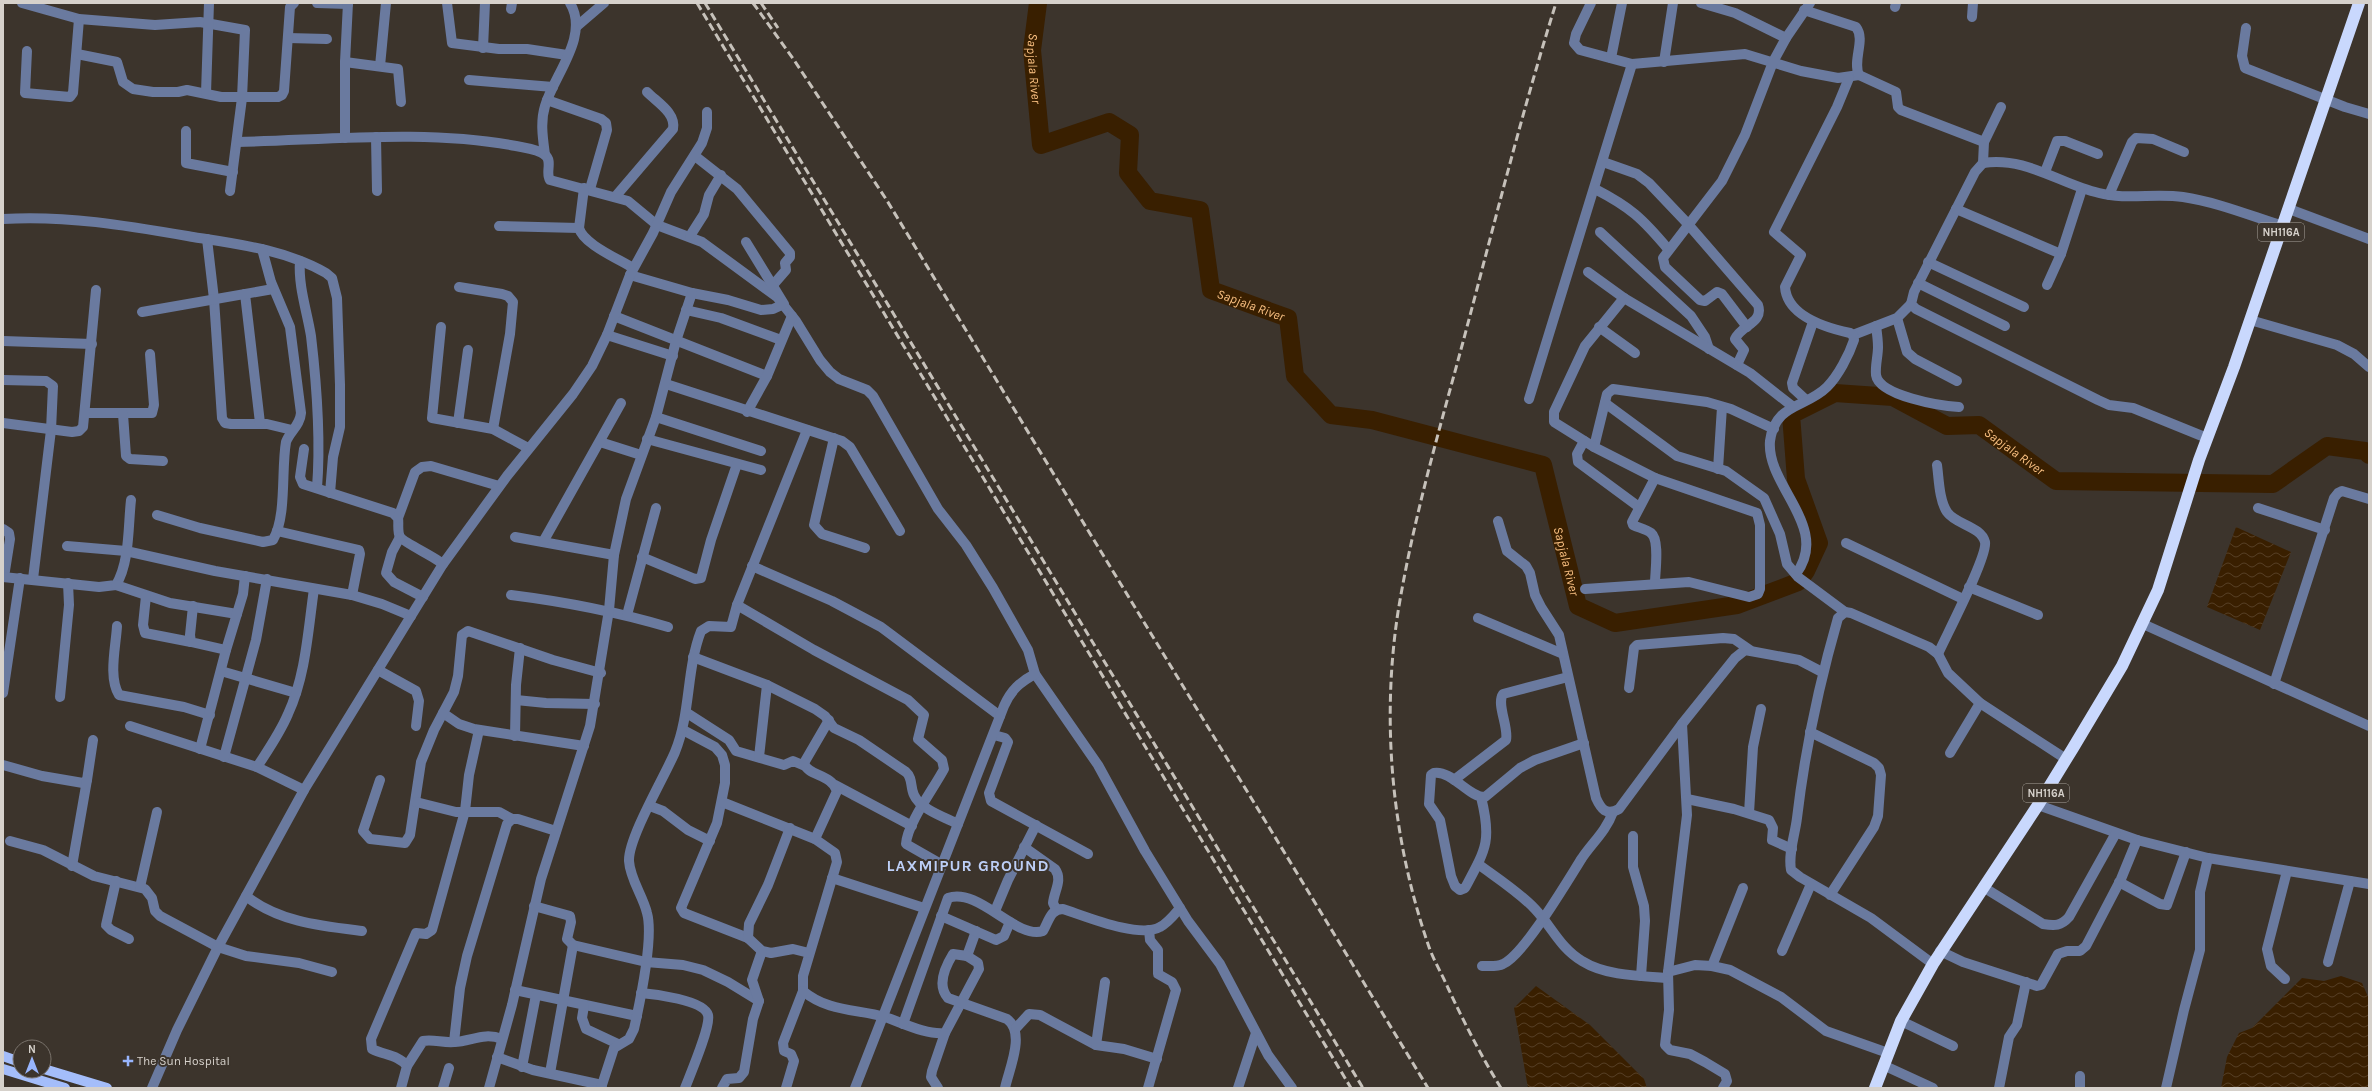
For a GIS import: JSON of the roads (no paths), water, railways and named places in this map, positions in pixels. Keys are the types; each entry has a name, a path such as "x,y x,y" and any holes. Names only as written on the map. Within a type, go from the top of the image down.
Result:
{"highway":[{"name":"NH116A","path":"1875,1088 1901,1021 1932,964 2038,805 2122,666 2143,624 2170,560 2186,500 2199,460 2289,209 2359,3"}],"main road":[{"path":"3,1069 65,1088"},
{"path":"52,1071 108,1088"}],"street":[{"path":"22,3 79,19 155,25 209,23 245,30 242,98 230,191"},
{"path":"206,93 209,3"},
{"path":"317,3 348,4 345,62 344,138"},
{"path":"380,66 386,3"},
{"path":"447,3 452,43 483,48 527,49 567,55"},
{"path":"483,48 485,3"},
{"path":"570,3 576,17 576,27 567,55 547,100 543,118 545,155 548,160 548,175 550,180 628,201 657,225 690,236 715,251 784,304"},
{"path":"576,27 604,3"},
{"path":"1591,3 1576,34 1574,43 1580,50 1632,64 1745,54 1801,71 1838,78 1854,77 1896,92 1898,107 1901,110 1984,142"},
{"path":"1612,58 1622,3"},
{"path":"1664,62 1674,3"},
{"path":"1701,3 1735,13 1786,38"},
{"path":"1972,17 1973,3"},
{"path":"77,54 117,62 123,82 133,89 167,93 187,90 242,98 278,97 282,95 290,4"},
{"path":"1747,327 1722,294 1715,293 1705,301 1700,300 1665,267 1662,258 1687,223 1708,201 1734,161 1773,62 1786,38 1807,6 1856,27 1860,34 1854,77 1774,232 1800,255 1787,282 1785,293 1801,313 1813,322 1853,335 1897,318 1911,304 1918,283 1928,262 1975,172 1983,163 1995,161 2045,172 2082,188 2109,195 2167,195 2186,197 2283,226"},
{"path":"27,50 24,91 28,94 72,95 77,54 79,19"},
{"path":"2246,28 2242,56 2245,68 2369,114"},
{"path":"288,38 328,39"},
{"path":"345,62 398,69 401,102"},
{"path":"1529,399 1595,189 1632,64"},
{"path":"470,80 553,87"},
{"path":"615,197 673,129 674,121 671,114 647,92"},
{"path":"547,100 601,119 606,123 607,130 587,189 579,228 581,234 588,241 631,272 692,293 728,300 761,310 773,309 784,304"},
{"path":"1983,163 1984,142 2001,107"},
{"path":"152,1088 177,1030 218,947 304,790 443,564 499,486 572,394 592,366 607,335 631,272 657,225 671,192 702,143 707,128 707,112"},
{"path":"186,131 186,163 232,172"},
{"path":"237,142 376,138 497,143 531,149 545,155"},
{"path":"376,138 377,191"},
{"path":"2109,195 2132,142 2136,138 2153,139 2184,152"},
{"path":"2045,172 2057,141 2065,141 2098,154"},
{"path":"695,156 721,175 754,208 790,253 790,257 785,263 786,270 773,285"},
{"path":"1603,162 1637,174 1649,183 1687,223 1758,305 1760,310 1758,318 1735,339 1744,350 1737,365"},
{"path":"690,236 704,214 709,196 721,175"},
{"path":"2047,285 2061,254 2082,188"},
{"path":"1595,189 1623,204 1637,214 1668,248"},
{"path":"1956,209 2061,254"},
{"path":"2289,209 2369,238"},
{"path":"3,219 53,218 95,221 207,239 262,250 300,261 318,268 332,278 337,298 340,427 333,457 330,493"},
{"path":"499,226 579,228"},
{"path":"1600,232 1691,316 1705,337 1708,349"},
{"path":"207,239 214,299 222,418 225,422 231,424 260,423 292,430"},
{"path":"746,242 820,360 830,372 839,379 867,390 872,396 938,509 966,545 993,588 1028,650 1035,674 1098,765 1145,851 1180,908 1220,964 1268,1055 1292,1088"},
{"path":"157,515 200,528 263,542 273,540 277,531 284,482 284,453 286,442 292,430 299,423 301,414 294,344 290,327 273,289 262,250"},
{"path":"300,261 300,285 311,337 320,424 317,488"},
{"path":"1928,262 2024,307"},
{"path":"1588,272 1624,298 1737,365 1772,389 1792,406"},
{"path":"1918,283 2005,326"},
{"path":"460,287 502,294 508,296 513,302 510,334 493,429"},
{"path":"142,312 273,289"},
{"path":"3,433 4,423 51,430 79,431 83,427 86,413 96,290"},
{"path":"489,1088 515,990 534,906 556,831 584,746 595,704 601,673 614,555 626,499 641,454 656,417 666,384 676,341 692,293"},
{"path":"245,294 260,423"},
{"path":"1585,590 1655,583 1689,582 1703,584 1749,597 1758,594 1760,589 1760,525 1757,513 1655,478 1594,447 1557,425 1553,419 1574,366 1599,327 1624,298"},
{"path":"1911,304 1916,309 2109,405 2133,408 2207,438"},
{"path":"686,310 721,318 781,340"},
{"path":"614,316 767,376"},
{"path":"747,412 767,376 792,316"},
{"path":"1897,318 1907,352 1915,359 1956,381"},
{"path":"2250,320 2338,345 2354,354 2369,367"},
{"path":"1806,400 1793,388 1792,383 1813,322"},
{"path":"1876,326 1878,347 1876,375 1879,383 1884,388 1926,403 1959,407"},
{"path":"441,327 431,413 432,418 493,429 528,448"},
{"path":"1599,327 1635,353"},
{"path":"607,335 673,356"},
{"path":"1799,577 1805,559 1807,546 1794,503 1770,458 1770,440 1781,416 1792,406 1827,388 1852,347 1853,335"},
{"path":"3,341 92,344"},
{"path":"458,422 468,350"},
{"path":"86,413 152,413 154,405 150,354"},
{"path":"3,380 46,381 51,383 51,430 33,579"},
{"path":"666,384 747,412 834,438 850,447 900,531"},
{"path":"1594,447 1609,391 1618,389 1687,398 1722,407 1774,429"},
{"path":"1605,402 1677,456 1726,471 1764,498 1780,534 1787,564 1799,577 1845,612 1917,641 1938,654 1948,673 1980,703 2066,758"},
{"path":"543,542 621,403"},
{"path":"1718,469 1722,407"},
{"path":"123,414 124,452 126,456 130,459 163,461"},
{"path":"656,417 761,450"},
{"path":"497,1057 522,1067 602,1087 614,1048 618,1044 629,1039 637,1016 649,934 648,914 629,861 632,846 675,753 683,730 687,713 694,657 701,631 709,626 731,627 737,605 752,566 807,430"},
{"path":"834,438 814,525 822,534 866,548"},
{"path":"647,439 761,470"},
{"path":"1584,441 1577,454 1578,462 1639,507"},
{"path":"600,442 641,454"},
{"path":"304,449 300,481 330,493 393,513 398,518"},
{"path":"642,557 695,579 701,578 711,540 737,464"},
{"path":"1937,465 1943,504 1948,513 1981,534 1985,542 1984,552 1938,654"},
{"path":"423,597 394,582 386,573 392,552 400,537 398,518 414,472 422,467 431,466 499,486"},
{"path":"1655,478 1632,522 1633,525 1650,532 1654,536 1656,544 1655,583"},
{"path":"2274,684 2338,492 2348,492 2369,499"},
{"path":"116,585 120,578 126,551 130,500"},
{"path":"627,615 656,508"},
{"path":"2258,508 2325,530"},
{"path":"1498,521 1507,551 1526,566 1530,573 1535,595 1540,607 1559,635 1596,798 1601,809 1613,812"},
{"path":"3,529 9,533 10,539 4,577 99,587 116,585 146,596 237,614"},
{"path":"277,531 359,550 360,554 352,596"},
{"path":"400,537 443,564"},
{"path":"515,537 614,555"},
{"path":"1846,543 1963,598"},
{"path":"67,546 126,551 174,563 267,579 352,596 382,604 411,616"},
{"path":"752,566 825,598 881,627 1000,716"},
{"path":"200,750 237,614 245,576"},
{"path":"3,693 20,578"},
{"path":"224,757 256,640 267,579"},
{"path":"60,697 70,605 68,583"},
{"path":"1969,587 2038,615"},
{"path":"257,767 288,715 296,693 301,674 314,589"},
{"path":"511,595 572,602 609,610 668,627"},
{"path":"146,596 143,625 145,633 226,650"},
{"path":"737,605 814,650 908,700 922,713 924,718 918,739 944,764 940,776 922,804 906,844 942,864"},
{"path":"191,642 192,606"},
{"path":"1845,612 1838,618 1822,672 1810,732 1792,849 1791,870 1811,884 1871,918 1932,964"},
{"path":"1478,618 1563,654"},
{"path":"2143,624 2369,726"},
{"path":"117,626 114,688 119,695 184,707 210,715"},
{"path":"380,780 364,824 363,831 370,838 404,843 410,835 421,762 434,730 456,686 461,643 464,632 473,631 553,660 601,673"},
{"path":"1629,688 1634,648 1637,645 1724,638 1738,641 1750,650"},
{"path":"515,736 520,648"},
{"path":"1482,966 1504,964 1513,956 1543,919 1583,857 1604,831 1613,812 1619,809 1682,724 1735,658 1745,650 1750,650 1799,660 1822,672"},
{"path":"694,657 767,685 815,709 829,720 834,728 859,740 909,774 915,797 922,804 958,824"},
{"path":"378,670 416,691 419,701 416,726"},
{"path":"221,671 246,680 296,693"},
{"path":"855,1088 924,908 1010,693 1022,681 1035,674"},
{"path":"1454,780 1506,740 1506,729 1500,701 1503,694 1568,677"},
{"path":"759,757 767,685"},
{"path":"516,700 546,703 595,704"},
{"path":"1950,753 1980,703"},
{"path":"1749,813 1753,747 1761,709"},
{"path":"443,713 459,724 479,730 584,746"},
{"path":"687,713 729,740 736,751 784,765 796,761 835,785 912,826"},
{"path":"805,766 806,759 829,720"},
{"path":"1682,724 1688,799 1685,842 1668,975 1666,1048 1690,1054 1724,1074 1727,1081 1723,1088"},
{"path":"130,726 200,750 257,767 304,790"},
{"path":"407,1066 403,1061 394,1056 372,1049 371,1039 416,933 426,934 432,930 465,811 469,775 479,730"},
{"path":"683,730 714,747 722,755 725,765 722,802 710,841 681,908 684,913 689,916 748,938 762,950 770,953 793,949 809,953"},
{"path":"1810,732 1874,763 1880,768 1881,775 1878,816 1874,827 1830,895"},
{"path":"994,735 1005,738 1008,742 988,798 1088,854"},
{"path":"72,866 93,740"},
{"path":"1481,797 1485,796 1520,768 1535,760 1584,743"},
{"path":"3,765 65,782 83,783 87,780"},
{"path":"1434,773 1441,773 1481,797 1488,826 1488,838 1478,864 1465,888 1457,889 1451,876 1440,820 1431,808 1428,800 1430,780 1434,773"},
{"path":"815,839 836,798 835,785"},
{"path":"1688,799 1749,813 1769,820 1773,828 1772,840 1792,849"},
{"path":"416,802 456,812 499,812 512,819 556,831"},
{"path":"722,802 815,839 835,853 836,862 832,878 803,976 803,991 783,1043 784,1051 793,1057 794,1061 786,1088"},
{"path":"2038,805 2137,840 2208,858 2369,884"},
{"path":"650,806 663,811 688,830 710,841"},
{"path":"140,888 157,812"},
{"path":"454,1042 460,988 467,956 507,824 512,819"},
{"path":"995,911 1024,847 1036,825"},
{"path":"748,938 749,924 768,885 790,828"},
{"path":"1983,887 2043,924 2053,926 2063,923 2068,917 2116,833"},
{"path":"1633,836 1633,867 1644,913 1641,976"},
{"path":"1940,952 1963,962 2037,986 2041,985 2058,954 2067,950 2080,951 2086,946 2119,882 2137,840"},
{"path":"10,841 44,850 72,866 94,876 140,888 149,893 155,911 160,916 218,947 246,956 299,963 332,972"},
{"path":"1024,847 1055,869 1058,873 1058,885 1053,903 1056,909"},
{"path":"2119,882 2160,904 2167,905 2186,852"},
{"path":"2166,1088 2200,950 2200,892 2208,858"},
{"path":"1478,864 1524,898 1543,919 1565,949 1583,962 1607,971 1641,976 1668,975 1695,965 1712,966 1730,970 1763,986 1826,1032 1888,1053"},
{"path":"2285,979 2272,966 2267,949 2287,871"},
{"path":"832,878 924,908"},
{"path":"116,881 106,926 129,939"},
{"path":"2328,962 2350,881"},
{"path":"1782,951 1811,884"},
{"path":"1712,966 1743,888"},
{"path":"246,896 259,907 274,914 318,925 362,931"},
{"path":"899,1022 942,916 946,902 954,896 995,911 1010,922 1028,932 1037,933 1043,931 1052,913 1056,909 1063,909 1131,929 1149,930 1159,928 1180,908"},
{"path":"534,906 570,916 571,922 567,939 573,945 646,962 683,965 703,970 728,982 759,1001"},
{"path":"942,916 1000,940 1010,922"},
{"path":"1148,1088 1176,990 1172,982 1158,974 1158,950 1150,940 1149,930"},
{"path":"967,956 976,931"},
{"path":"550,1073 573,945"},
{"path":"722,1088 727,1079 739,1078 744,1072 753,1019 759,1001 752,980 762,950"},
{"path":"938,1088 931,1077 945,1033 962,1004 979,969 978,963 967,956 953,954 942,984 943,992 948,998 962,1004 1007,1019 1016,1028 1017,1036 1005,1088"},
{"path":"1096,1045 1105,982"},
{"path":"1999,1088 2009,1038 2017,1025 2026,982"},
{"path":"515,990 584,1006 637,1016"},
{"path":"803,991 835,1007 883,1016 934,1032 945,1033"},
{"path":"641,992 661,995 692,1004 706,1010 708,1016 706,1028 685,1088"},
{"path":"522,1067 536,995"},
{"path":"584,1006 582,1018 586,1029 618,1044"},
{"path":"1016,1028 1029,1014 1040,1015 1096,1045 1124,1049 1156,1059"},
{"path":"1901,1021 1953,1046"},
{"path":"1238,1088 1256,1033"},
{"path":"401,1088 407,1066 423,1042 429,1040 454,1042 486,1035 502,1039"},
{"path":"1883,1065 1933,1088"},
{"path":"443,1088 449,1068"},
{"path":"1280,1088 1284,1076"},
{"path":"2080,1076 2080,1088"}],"water":[{"path":"2236,527 2291,552 2260,630 2207,607"},
{"path":"2341,976 2362,983 2369,999 2369,1088 2221,1088 2227,1057 2239,1033 2252,1028 2302,978 2324,981"},
{"path":"1536,986 1590,1025 1644,1079 1647,1088 1528,1088 1514,1008"}],"waterway":[{"name":"Sapjala River","path":"1038,3 1032,50 1041,145 1109,122 1130,135 1128,173 1150,201 1200,210 1211,290 1288,318 1295,376 1331,415 1372,420 1543,465 1578,606 1615,623 1737,605 1798,582 1806,571 1819,543 1796,479 1791,415 1835,393 1893,397 1947,426 1979,425 2056,481 2273,484 2327,446 2365,451 2369,455"}],"railway":[{"path":"697,3 1351,1088"},
{"path":"705,3 1363,1088"},
{"path":"753,3 794,60 886,199 1428,1088"},
{"path":"761,3 778,28"},
{"path":"1501,1088 1473,1039 1433,957 1416,906 1398,823 1393,781 1390,696 1398,612 1419,510 1519,130 1556,3"}],"place":[{"name":"The Sun Hospital","path":"128,1061"}],"district":[{"name":"LAXMIPUR GROUND","path":"968,865"}]}
